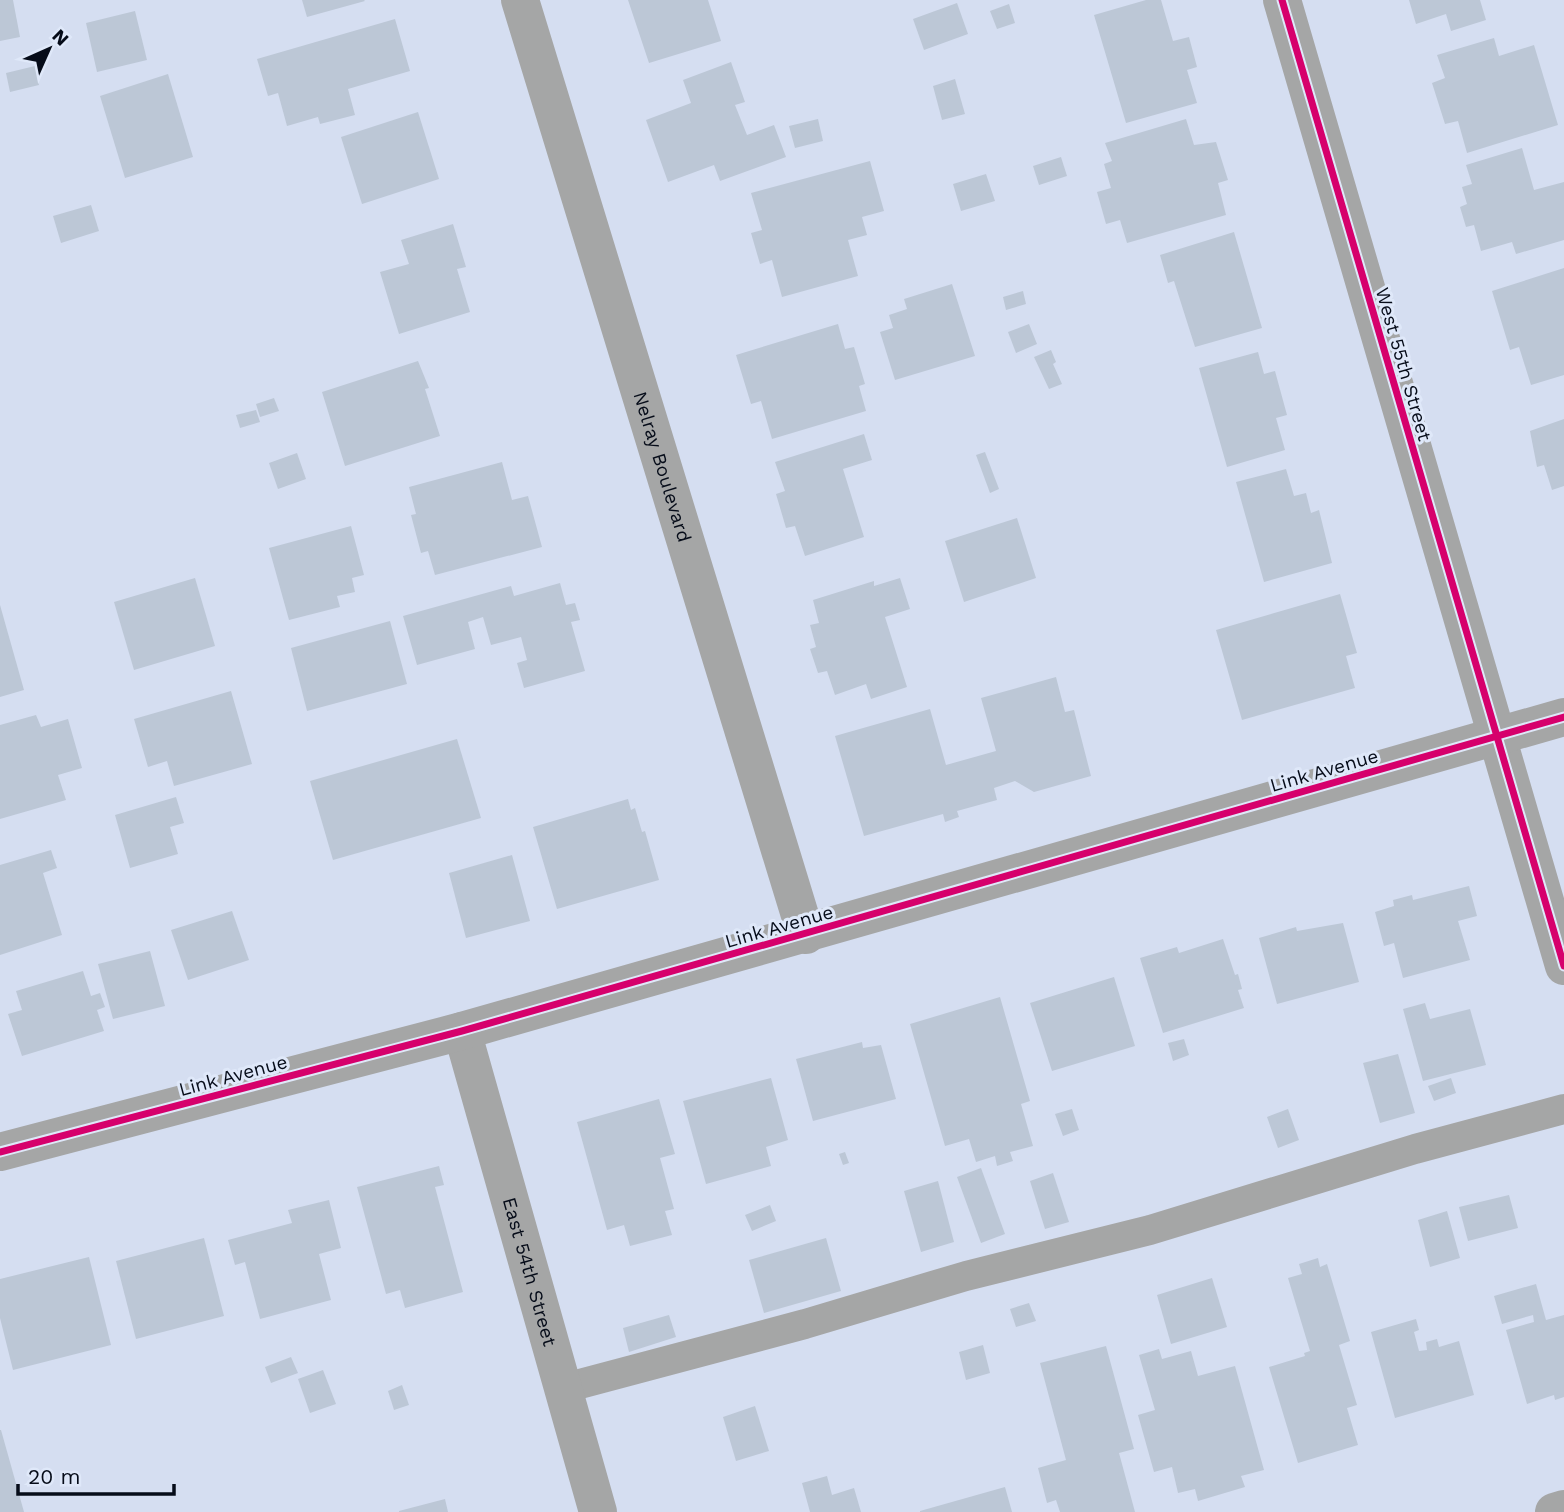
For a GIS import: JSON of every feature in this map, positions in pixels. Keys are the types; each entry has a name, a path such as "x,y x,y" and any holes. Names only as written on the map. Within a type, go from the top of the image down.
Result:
{"street":[{"name":"Nelray Boulevard","path":"520,0 806,935"},
{"name":"West 55th Street","path":"1282,0 1564,966"},
{"name":"Link Avenue","path":"0,1152 462,1031 1564,717"},
{"name":"East 54th Street","path":"462,1031 561,1389 598,1512"},
{"path":"1554,1512 1564,1509"}],"lane":[{"path":"561,1389 805,1324 966,1276 1150,1230 1415,1149 1564,1109"}],"building":[{"path":"0,0 13,0 20,37 0,41"},
{"path":"302,0 364,0 365,1 307,17"},
{"path":"628,0 708,0 721,41 649,63"},
{"path":"1146,0 1161,0 1173,41 1189,37 1197,67 1187,70 1197,103 1126,123 1094,15"},
{"path":"1409,0 1480,0 1486,20 1451,31 1446,14 1416,24"},
{"path":"957,3 968,34 924,50 913,19"},
{"path":"1009,4 1015,23 997,29 990,11"},
{"path":"135,11 147,60 97,72 86,23"},
{"path":"395,19 410,71 348,89 355,115 320,124 318,117 287,126 278,93 268,96 257,59"},
{"path":"1494,38 1499,56 1534,45 1558,125 1467,153 1458,121 1445,124 1432,83 1445,78 1437,55"},
{"path":"731,62 745,102 735,105 747,135 774,125 786,157 720,181 714,165 668,182 646,120 691,103 683,80"},
{"path":"35,66 39,85 10,92 6,73"},
{"path":"168,74 193,157 125,178 100,96"},
{"path":"955,79 965,114 942,120 933,86"},
{"path":"418,112 439,179 362,204 341,137"},
{"path":"818,119 823,141 795,148 789,126"},
{"path":"1186,119 1194,145 1216,142 1228,180 1218,183 1226,215 1127,243 1120,220 1106,224 1097,192 1111,188 1104,164 1112,161 1105,143"},
{"path":"1522,148 1534,190 1564,182 1564,240 1516,254 1512,242 1481,251 1474,225 1466,227 1460,207 1467,204 1462,187 1472,184 1466,165"},
{"path":"1061,157 1067,176 1039,185 1033,166"},
{"path":"870,161 884,211 862,217 867,235 848,240 858,276 782,297 772,260 760,264 751,233 762,230 751,193"},
{"path":"986,174 995,201 961,211 953,184"},
{"path":"91,205 99,231 61,243 53,216"},
{"path":"453,224 466,267 457,269 470,312 399,334 380,272 409,264 401,240"},
{"path":"1234,232 1262,328 1195,347 1174,281 1168,283 1160,255"},
{"path":"1564,268 1564,375 1531,385 1519,347 1510,350 1492,291"},
{"path":"952,284 975,356 895,380 880,332 893,328 889,315 907,309 904,299"},
{"path":"1023,291 1026,304 1006,310 1003,297"},
{"path":"838,324 845,349 854,347 865,384 859,386 866,411 772,439 761,401 751,404 736,355"},
{"path":"1029,324 1037,344 1016,353 1008,332"},
{"path":"1051,350 1056,362 1053,364 1062,384 1049,389 1034,357"},
{"path":"1258,352 1264,374 1275,371 1287,415 1276,418 1285,450 1227,467 1199,368"},
{"path":"418,361 429,388 425,389 440,436 345,466 322,392"},
{"path":"274,398 279,411 260,417 256,404"},
{"path":"256,410 260,422 240,428 236,415"},
{"path":"1564,419 1564,486 1552,490 1544,465 1537,467 1530,431"},
{"path":"864,434 872,460 843,469 864,537 805,556 795,526 786,528 776,494 785,491 775,462"},
{"path":"985,452 999,489 990,493 976,455"},
{"path":"297,453 306,479 278,489 269,463"},
{"path":"502,462 512,500 528,496 542,547 435,575 428,551 421,553 411,515 416,514 409,487"},
{"path":"1286,469 1294,496 1306,493 1311,513 1319,510 1332,563 1264,582 1236,482"},
{"path":"1017,518 1036,578 964,602 945,541"},
{"path":"351,526 364,575 352,578 355,592 337,596 340,607 289,620 269,548"},
{"path":"195,578 215,646 134,670 114,602"},
{"path":"900,578 910,609 885,617 907,687 871,699 866,684 835,695 827,671 818,673 810,649 816,647 810,625 819,623 813,600 874,581 874,586"},
{"path":"560,583 566,605 575,603 580,620 571,622 585,671 524,688 517,663 527,660 521,637 491,645 483,617 468,622 475,649 417,665 403,616 511,586 514,596"},
{"path":"1340,594 1357,653 1346,656 1355,688 1242,720 1216,630"},
{"path":"0,605 24,690 0,697"},
{"path":"390,621 407,684 307,711 291,648"},
{"path":"1056,677 1065,712 1074,710 1091,776 1034,792 1015,781 994,788 997,800 957,811 959,817 945,822 943,814 864,836 835,736 930,709 946,765 996,751 981,698"},
{"path":"231,691 252,764 174,786 167,761 148,767 134,719"},
{"path":"36,715 41,727 68,719 82,768 58,775 66,800 0,819 0,725"},
{"path":"457,739 481,818 333,860 310,781"},
{"path":"176,797 184,823 170,827 178,854 130,868 115,815"},
{"path":"628,799 631,810 635,808 642,832 645,831 659,880 557,909 533,827"},
{"path":"51,850 57,868 43,873 62,935 0,955 0,865"},
{"path":"512,855 530,921 466,938 449,873"},
{"path":"1469,886 1477,916 1458,921 1470,960 1403,978 1394,943 1384,946 1375,912 1394,906 1393,900 1412,895 1413,900"},
{"path":"232,911 249,960 188,980 171,930"},
{"path":"1343,923 1359,982 1277,1004 1259,938 1296,927 1297,931"},
{"path":"1223,939 1235,975 1238,974 1242,989 1238,990 1244,1008 1163,1033 1140,958 1177,947 1179,953"},
{"path":"150,951 165,1006 113,1019 98,964"},
{"path":"83,971 91,996 100,993 105,1007 97,1010 104,1031 22,1056 8,1014 22,1010 16,991"},
{"path":"1114,977 1135,1046 1052,1071 1030,1003"},
{"path":"1000,997 1030,1101 1021,1104 1033,1146 1010,1152 1013,1161 997,1166 995,1156 976,1162 969,1139 945,1146 910,1024"},
{"path":"1425,1003 1430,1019 1470,1009 1486,1065 1423,1081 1403,1009"},
{"path":"1184,1039 1189,1055 1173,1061 1168,1043"},
{"path":"862,1042 863,1048 881,1045 896,1099 813,1121 796,1059"},
{"path":"1398,1054 1415,1113 1380,1123 1363,1063"},
{"path":"771,1078 788,1140 766,1147 771,1166 706,1184 683,1101"},
{"path":"1451,1078 1456,1093 1434,1101 1428,1086"},
{"path":"659,1099 675,1154 660,1158 674,1209 665,1211 672,1235 630,1246 624,1225 607,1230 577,1122"},
{"path":"1072,1109 1079,1130 1063,1136 1055,1114"},
{"path":"1288,1109 1299,1140 1278,1148 1267,1117"},
{"path":"845,1152 849,1163 843,1165 839,1154"},
{"path":"439,1166 444,1185 435,1187 463,1292 405,1308 400,1290 386,1294 357,1187"},
{"path":"981,1168 1005,1234 981,1243 957,1177"},
{"path":"1053,1173 1069,1222 1045,1229 1030,1181"},
{"path":"938,1181 954,1242 921,1252 904,1191"},
{"path":"1509,1195 1518,1228 1468,1241 1459,1207"},
{"path":"329,1200 341,1248 319,1254 331,1300 260,1319 245,1262 235,1265 228,1240 292,1223 288,1210"},
{"path":"770,1205 776,1221 752,1231 745,1215"},
{"path":"1447,1211 1460,1258 1430,1267 1418,1220"},
{"path":"204,1238 224,1316 136,1339 116,1261"},
{"path":"826,1238 841,1291 764,1313 749,1260"},
{"path":"89,1257 111,1345 13,1370 0,1318 0,1279"},
{"path":"1318,1258 1320,1267 1327,1264 1350,1341 1339,1345 1357,1405 1347,1408 1358,1445 1298,1463 1269,1367 1305,1356 1304,1353 1310,1351 1288,1278 1302,1274 1299,1264"},
{"path":"1212,1278 1227,1327 1171,1344 1157,1295"},
{"path":"1536,1284 1546,1320 1564,1315 1564,1397 1555,1400 1554,1395 1527,1404 1506,1330 1534,1322 1533,1315 1502,1324 1494,1296"},
{"path":"1029,1303 1036,1321 1016,1327 1010,1309"},
{"path":"669,1315 676,1337 629,1352 623,1328"},
{"path":"1416,1319 1419,1330 1414,1332 1419,1351 1427,1350 1426,1342 1437,1339 1439,1347 1459,1341 1474,1395 1395,1418 1371,1332"},
{"path":"983,1345 990,1373 966,1380 959,1352"},
{"path":"1106,1346 1134,1449 1119,1453 1135,1512 1060,1512 1056,1500 1047,1503 1038,1468 1066,1460 1040,1363"},
{"path":"1159,1349 1162,1359 1191,1351 1198,1376 1235,1366 1264,1470 1241,1476 1245,1487 1198,1501 1195,1489 1178,1493 1172,1467 1154,1472 1138,1415 1155,1410 1139,1355"},
{"path":"291,1357 298,1373 271,1383 265,1367"},
{"path":"323,1370 336,1404 310,1413 298,1379"},
{"path":"402,1385 409,1405 394,1410 388,1391"},
{"path":"755,1406 769,1451 736,1461 723,1417"},
{"path":"1,1430 24,1512 0,1512"},
{"path":"827,1476 832,1495 854,1488 861,1512 810,1512 802,1483"},
{"path":"1005,1487 1012,1512 920,1512 920,1511"},
{"path":"445,1499 448,1512 399,1512 399,1511"}],"cycle path":[{"path":"1282,0 1564,966"},
{"path":"0,1152 462,1031 1564,717"}]}
